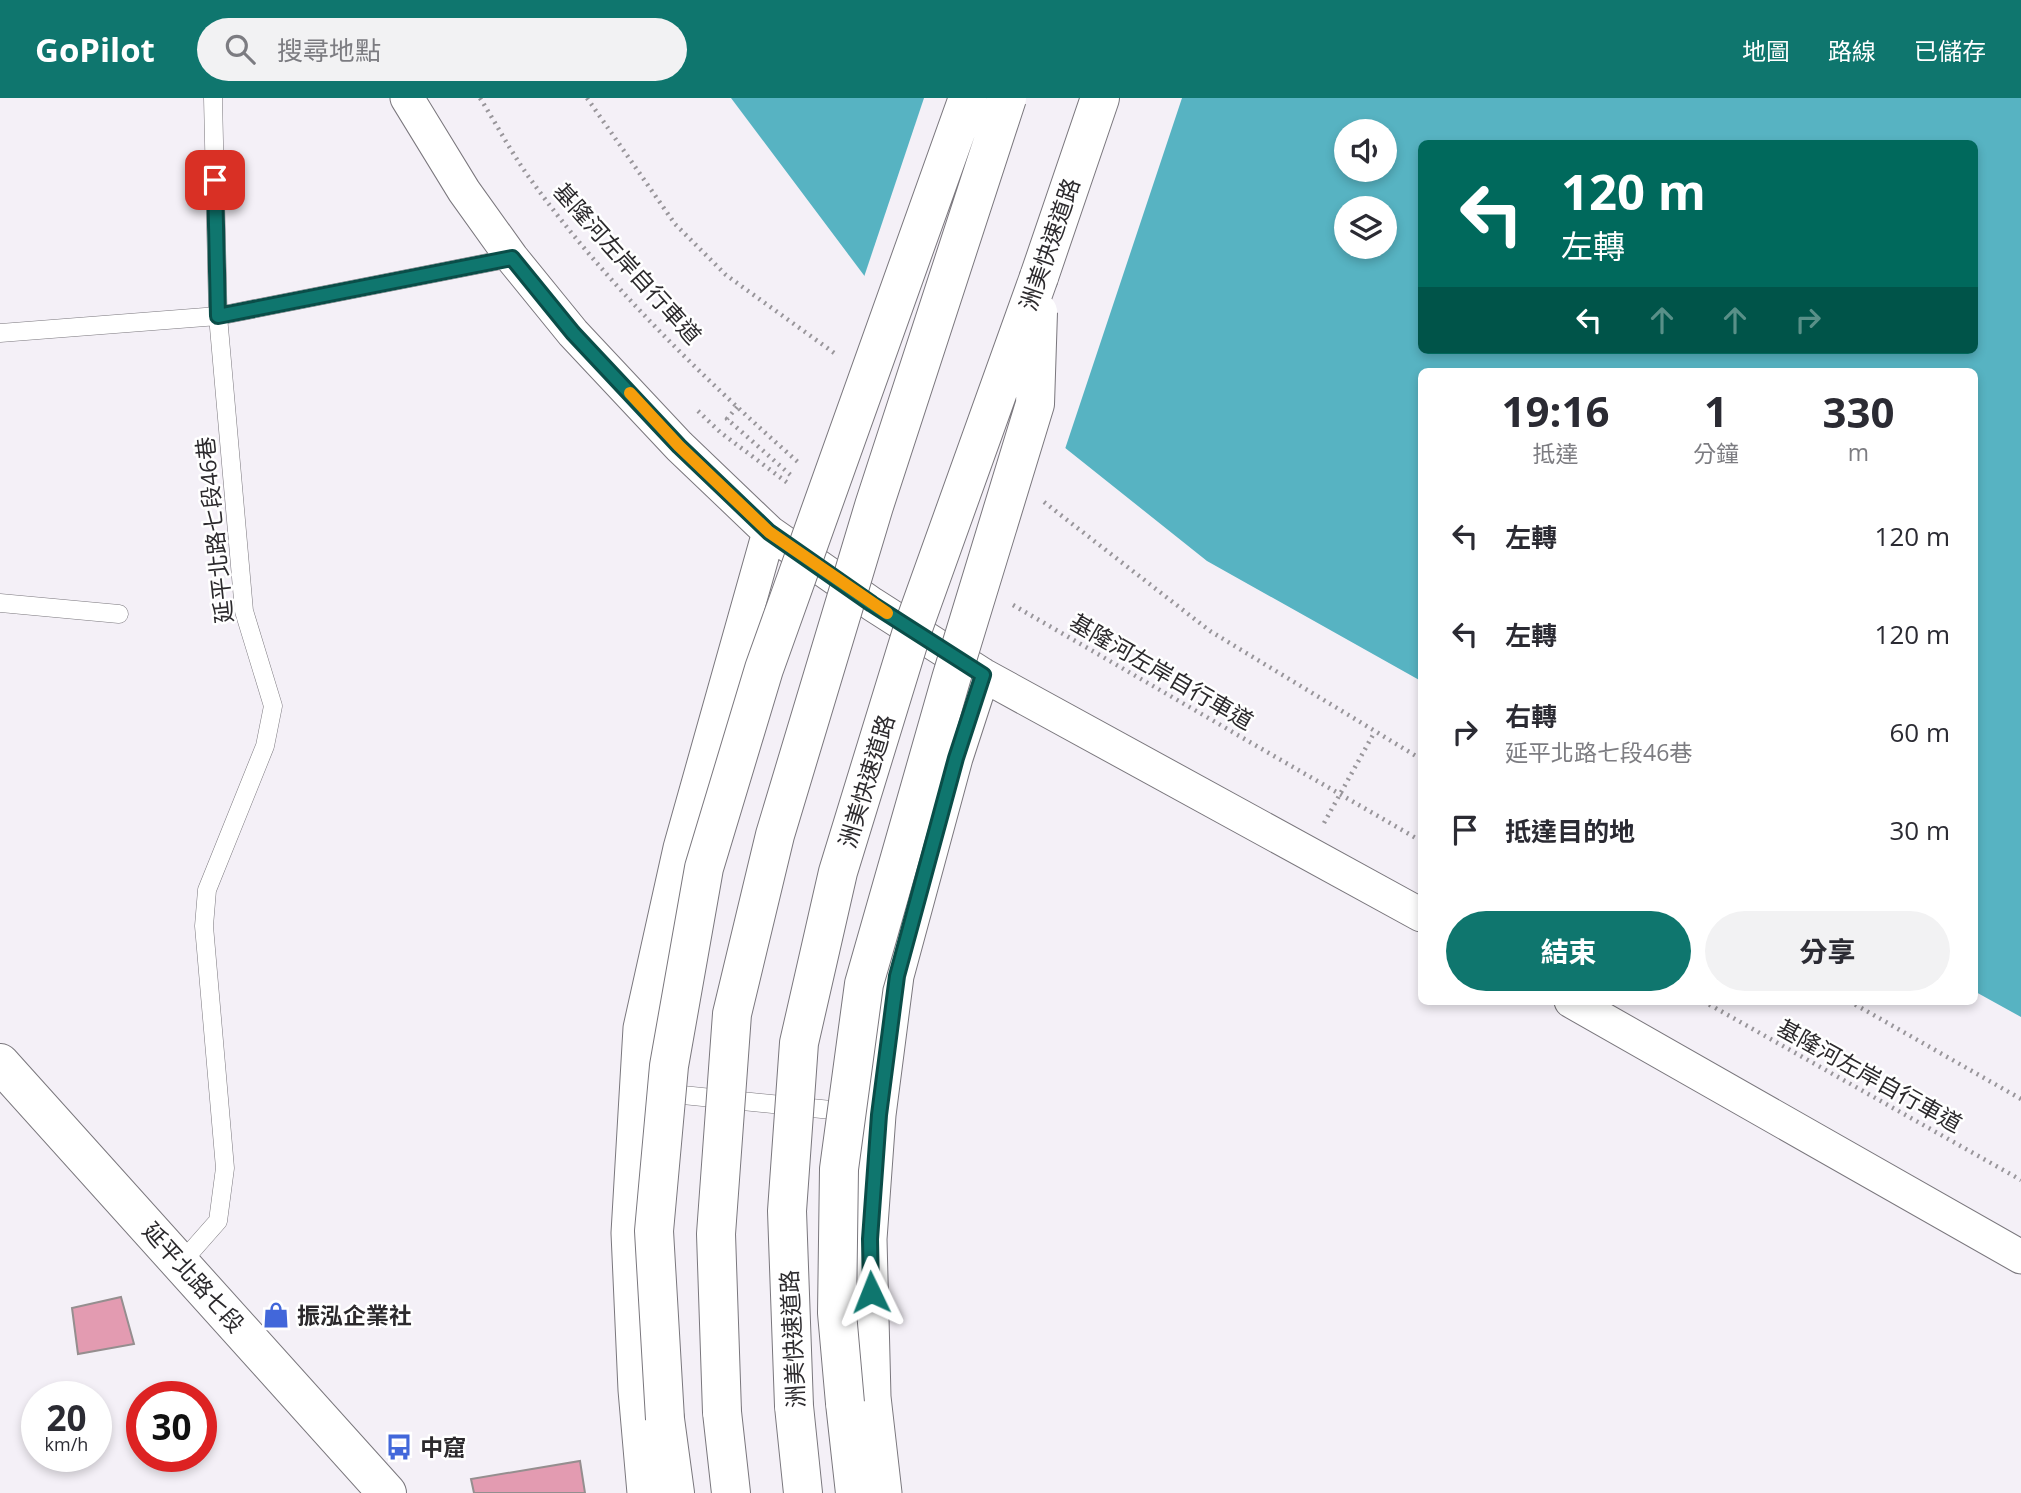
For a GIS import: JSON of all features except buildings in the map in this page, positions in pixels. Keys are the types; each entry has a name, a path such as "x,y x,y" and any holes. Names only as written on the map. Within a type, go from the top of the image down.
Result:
{"main road":[{"path":"675,1493 665,1419 654,1231 669,1066 705,868 764,669 968,98"},
{"path":"731,1493 722,1412 716,1234 732,1014 775,835 874,506 1007,98"},
{"name":"洲美快速道路","path":"803,1493 794,1406 787,1211 799,1044 838,872 912,631 1100,98"},
{"path":"855,1493 837,1313 839,1169 864,984 955,666 1035,404 1039,277"},
{"name":"延平北路七段","path":"0,1063 387,1493"}],"street":[{"path":"407,98 464,191 512,258 573,333 670,437 769,532 872,604 983,675 1418,913"},
{"path":"644,1493 635,1390 628,1233 640,1028 680,848 769,532"},
{"path":"885,1493 874,1397 870,1239 879,1115 897,976 956,758 983,675"},
{"path":"1578,1005 2021,1257"}],"lane":[{"name":"延平北路七段46巷","path":"181,1263 218,1221 225,1168 204,926 207,890 265,746 274,706 244,611 218,316 213,98"},
{"path":"0,333 218,316 512,258"},
{"path":"0,603 119,614"},
{"path":"635,1091 879,1115"}],"path":[{"name":"基隆河左岸自行車道","path":"480,98 531,180 608,274 737,407"},
{"path":"691,405 720,432 794,488"},
{"name":"基隆河左岸自行車道","path":"1006,601 1418,839"},
{"path":"1340,795 1375,733"},
{"name":"基隆河左岸自行車道","path":"1710,1005 2021,1180"},
{"path":"1856,1005 2021,1099"}],"water":[{"path":"731,98 2021,98 2021,1017 1978,993 1978,368 1418,368 1418,679 1207,561 887,306"}],"pier":[{"path":"924,98 1182,98 1064,452 884,309 863,280"}],"slow traffic":[{"path":"630,393 679,446 769,532 887,613"}],"place":[{"name":"振泓企業社","path":"276,1315"},
{"name":"中窟","path":"399,1447"}],"route":[{"path":"215,180 218,316 512,258 573,333 679,446 769,532 872,604 983,675 956,758 897,976 879,1115 870,1239 871,1292"}]}
